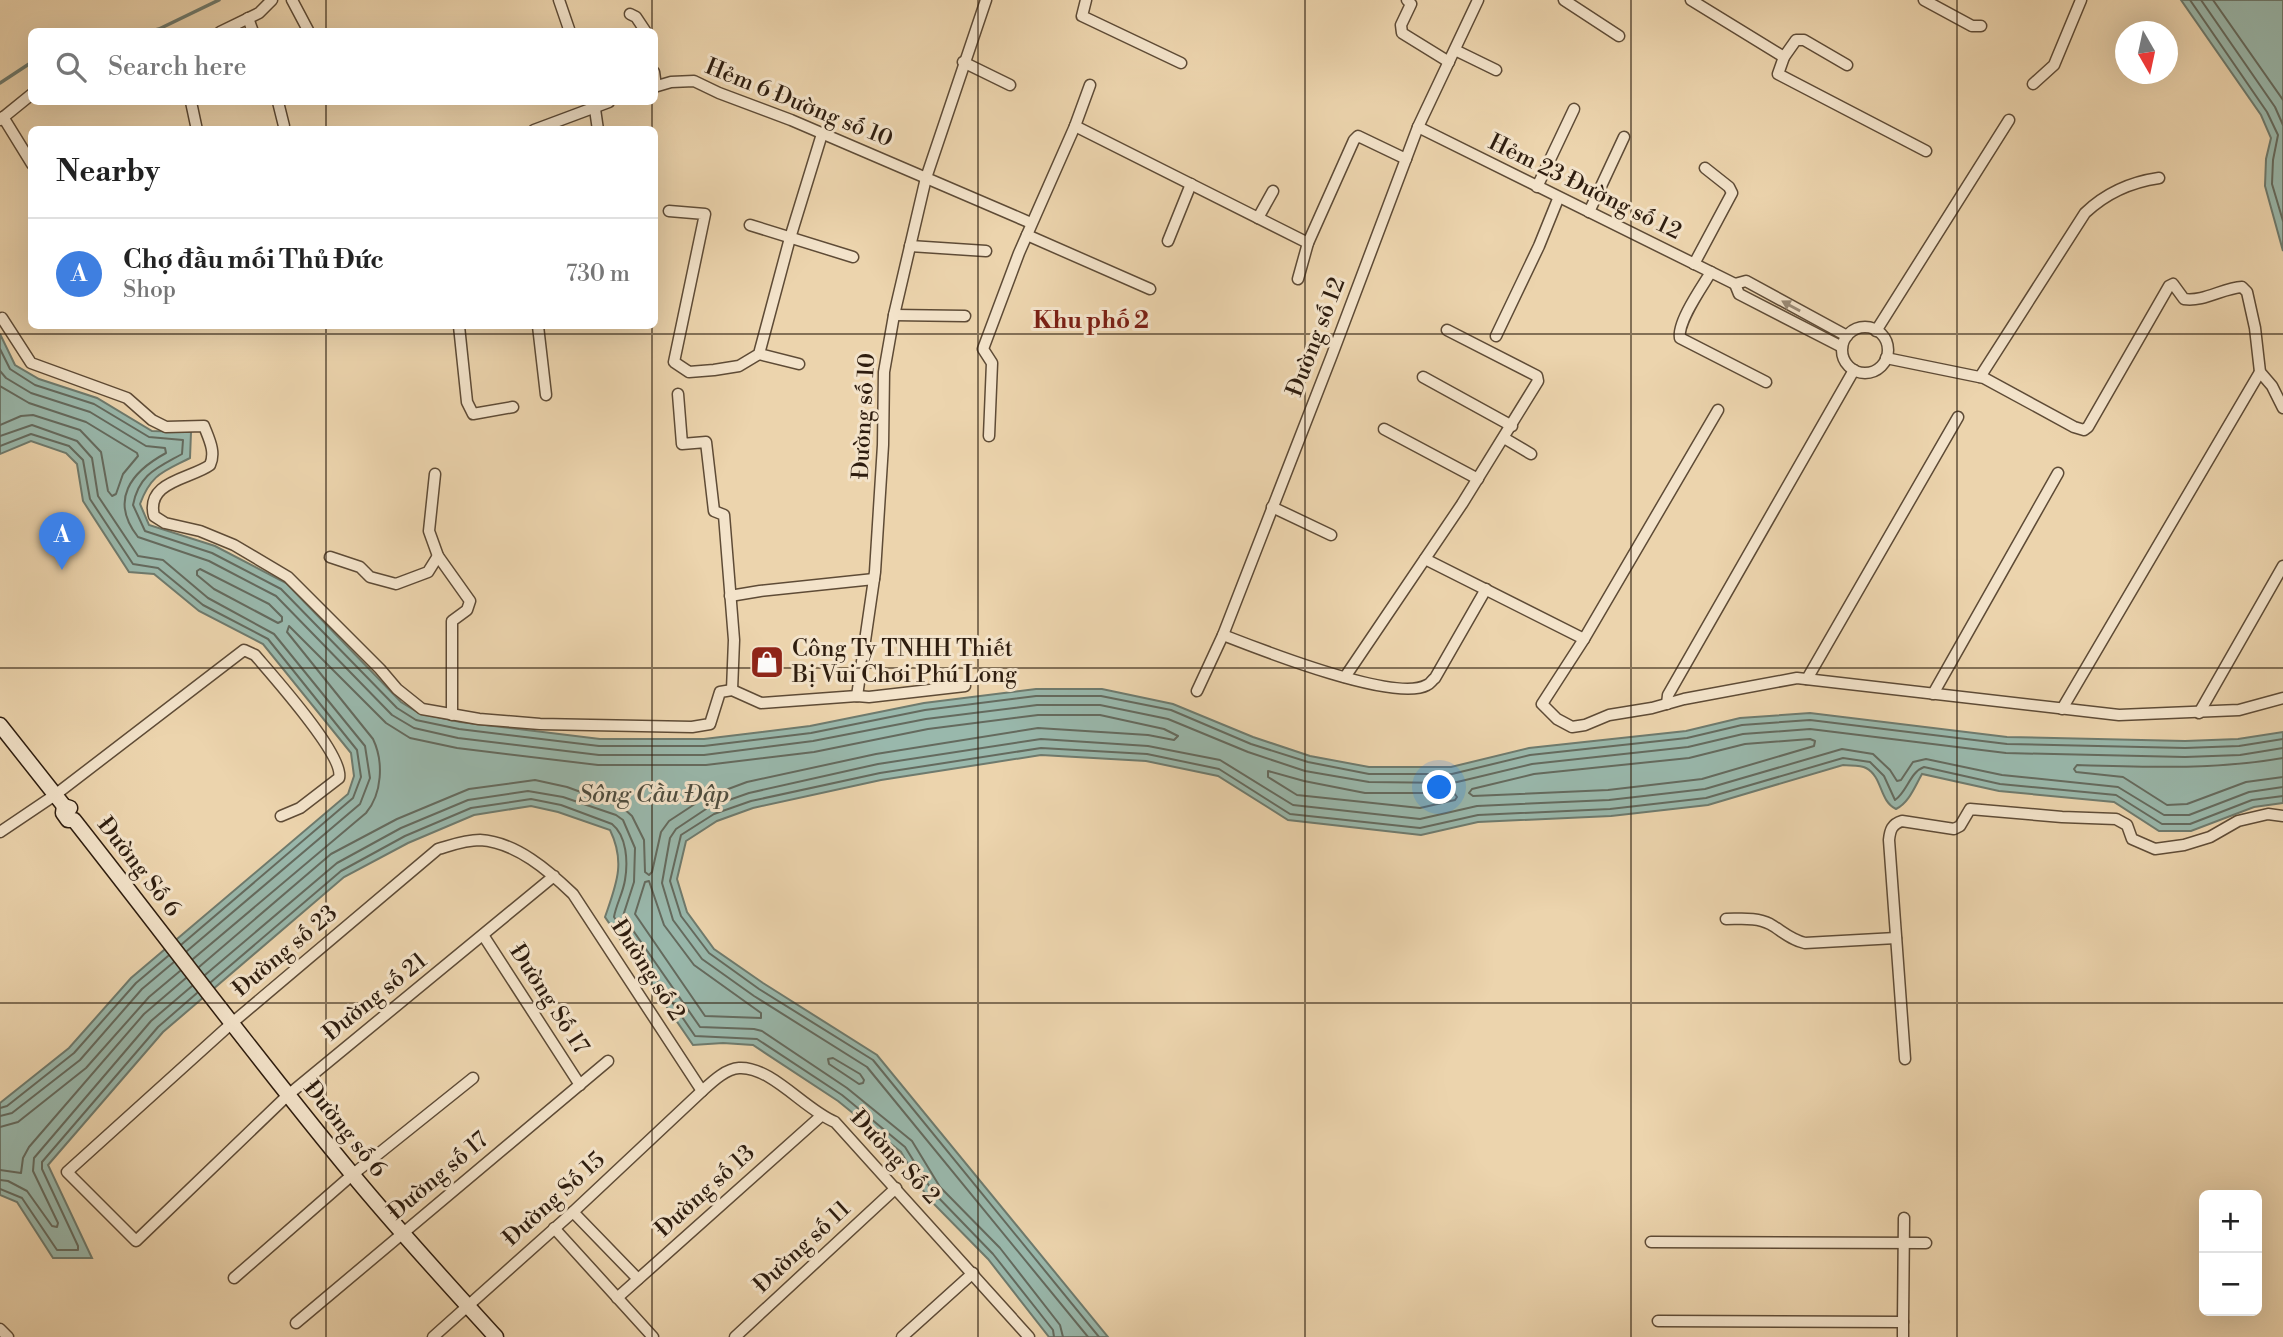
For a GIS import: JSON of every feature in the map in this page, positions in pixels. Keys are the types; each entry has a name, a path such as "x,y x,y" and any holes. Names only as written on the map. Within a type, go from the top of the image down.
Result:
{"street":[{"path":"228,28 259,13 272,0"},
{"path":"292,0 307,28"},
{"path":"559,0 569,28"},
{"name":"Đường số 10","path":"857,696 874,579 883,445 884,372 894,315 926,178 986,0"},
{"path":"1086,0 1082,16 1181,63"},
{"path":"1407,0 1411,4 1401,25 1402,33 1449,62"},
{"name":"Đường số 12","path":"1197,691 1223,635 1418,127 1479,0"},
{"path":"1564,0 1619,36"},
{"path":"1691,0 1784,57"},
{"path":"1924,0 1972,26 1981,26"},
{"path":"2033,84 2054,65 2081,0"},
{"path":"629,14 636,17 643,28"},
{"path":"248,18 252,28"},
{"path":"1847,65 1804,40 1796,40 1784,57 1778,74 1926,151"},
{"path":"1455,50 1496,70"},
{"path":"963,62 1010,85"},
{"name":"Hẻm 6 Đường số 10","path":"658,86 671,82 694,81 1031,223"},
{"path":"989,436 992,363 983,349 1031,223 1090,85"},
{"path":"28,97 2,119 28,158"},
{"path":"192,105 196,126"},
{"path":"279,105 284,126"},
{"path":"543,126 593,105"},
{"path":"595,105 598,126"},
{"path":"1537,187 1574,108"},
{"path":"1876,331 2009,120"},
{"path":"1074,126 1308,243"},
{"name":"Hẻm 23 Đường số 12","path":"1418,127 1558,199 1735,284"},
{"path":"670,211 705,214 674,362 689,372 739,366 759,354 790,238 822,134"},
{"path":"1297,279 1308,243 1347,153 1358,136 1406,159"},
{"path":"1589,212 1624,136"},
{"path":"1695,264 1732,193 1729,187 1705,168"},
{"path":"1980,377 2085,213 2099,199 2136,181 2160,178"},
{"path":"1168,241 1191,184"},
{"path":"1258,218 1273,191"},
{"path":"1496,336 1558,199"},
{"path":"750,225 853,257"},
{"path":"1027,234 1150,289"},
{"path":"910,246 986,251"},
{"path":"1711,272 1683,321 1680,338 1766,382"},
{"path":"1842,348 1739,294 1735,284 1746,281 1847,336"},
{"path":"1886,358 1980,377 2084,430 2169,286 2172,284 2184,299 2192,300 2242,287 2247,292 2255,328 2260,372 2272,386 2283,408"},
{"path":"894,315 965,316"},
{"path":"0,319 2,318 31,363 127,398 152,421 166,427 204,426 211,442 213,457 210,465 175,480 158,491 153,503 154,516 165,523 201,531 234,545 288,577 397,689 422,709 452,715 552,725 692,727 710,724 720,692 732,690 761,702 869,697 965,686"},
{"path":"1863,327 1876,331 1888,346 1886,358 1878,369 1871,372 1854,370 1843,358 1842,348 1847,336 1863,327"},
{"path":"459,329 466,394 473,414 513,407"},
{"path":"538,329 546,395"},
{"path":"1345,677 1478,479 1538,378 1447,330"},
{"path":"759,354 799,364"},
{"path":"1667,704 1668,695 1854,370"},
{"path":"2062,709 2260,372"},
{"path":"1423,377 1512,425"},
{"path":"678,394 682,444 706,442 714,510 724,515 734,640 732,690"},
{"path":"1718,410 1584,639 1542,704 1557,719 1572,727 1585,725 1609,715 1684,698 1807,679 2119,715 2239,710 2283,698"},
{"path":"1807,679 1958,417"},
{"path":"1384,429 1478,479"},
{"path":"1504,438 1531,454"},
{"path":"435,474 429,531 438,556 470,601 467,610 452,621 452,715"},
{"path":"1933,694 2058,474"},
{"path":"1272,507 1331,535"},
{"path":"330,557 360,567 370,578 396,584 428,572 438,556"},
{"path":"1425,559 1584,639"},
{"path":"2199,713 2283,566"},
{"path":"730,596 760,590 874,579"},
{"path":"1223,635 1298,664 1345,677 1405,689 1426,686 1435,678 1486,589"},
{"path":"0,832 60,801 244,650 255,655 315,729 341,772 339,778 300,808 281,816"},
{"name":"Đường Số 6","path":"0,725 60,801 62,813 68,820 74,820 168,941"},
{"path":"1905,1059 1889,840 1892,826 1896,823 1902,821 1954,829 1960,826 1970,809 2116,819 2127,825 2132,839 2155,849 2197,843 2238,821 2268,814 2283,817"},
{"name":"Đường số 23","path":"136,1241 67,1172 232,1023 438,849 459,842 482,840 505,845 554,876"},
{"name":"Đường số 21","path":"136,1241 288,1096 554,876"},
{"name":"Đường số 2","path":"554,876 573,894 702,1091"},
{"path":"1726,919 1756,919 1769,923 1795,941 1805,943 1896,938"},
{"name":"Đường Số 17","path":"483,935 580,1085"},
{"name":"Đường số 6","path":"168,941 352,1175 496,1337"},
{"name":"Đường số 17","path":"296,1323 608,1061"},
{"name":"Đường Số 2","path":"702,1091 720,1075 738,1068 760,1071 821,1116 835,1122 1029,1337"},
{"path":"234,1278 352,1175 473,1078"},
{"name":"Đường Số 15","path":"433,1337 573,1212 702,1091"},
{"name":"Đường số 13","path":"617,1298 821,1116"},
{"name":"Đường số 11","path":"735,1337 896,1188"},
{"path":"573,1212 639,1279"},
{"path":"1903,1337 1904,1218"},
{"path":"554,1228 653,1337"},
{"path":"1651,1242 1926,1243"},
{"path":"902,1337 973,1273"},
{"path":"1658,1321 1903,1322"},
{"path":"0,1329 8,1337"}],"water":[{"path":"2181,0 2283,0 2283,251 2265,186 2266,159 2271,138 2261,115"},
{"name":"Sông Cầu Đập","path":"0,334 15,365 39,379 97,398 152,431 191,432 190,458 159,475 144,494 140,504 149,525 215,546 286,583 401,702 419,713 460,722 600,739 704,739 810,726 924,703 1036,689 1102,689 1173,704 1253,737 1310,756 1369,767 1451,767 1529,748 1686,731 1740,718 1810,713 2007,737 2185,741 2238,739 2283,732 2283,803 2254,807 2191,831 2159,831 2114,802 1999,791 1922,774 1908,798 1896,809 1887,800 1871,772 1864,767 1843,765 1708,805 1611,816 1478,822 1421,835 1288,820 1218,776 1146,761 1041,755 881,780 753,808 717,821 686,841 677,879 687,912 714,949 877,1055 1108,1337 1049,1337 988,1259 927,1197 901,1152 838,1101 753,1045 693,1045 605,917 618,874 618,853 610,830 558,812 531,806 474,815 408,843 344,877 163,1032 48,1165 92,1258 53,1258 17,1202 0,1195 0,1103 69,1048 131,978 348,794 354,776 351,753 263,644 199,611 154,574 129,572 83,501 77,464 66,453 31,441 0,454"}],"waterway":[{"path":"161,28 219,0"},
{"path":"0,83 28,65"}],"place":[{"name":"Chợ đầu mối Thủ Đức","path":"62,570"},
{"name":"Công Ty TNHH Thiết Bị Vui Chơi Phú Long","path":"767,662"}],"district":[{"name":"Khu phố 2","path":"1091,321"}]}
